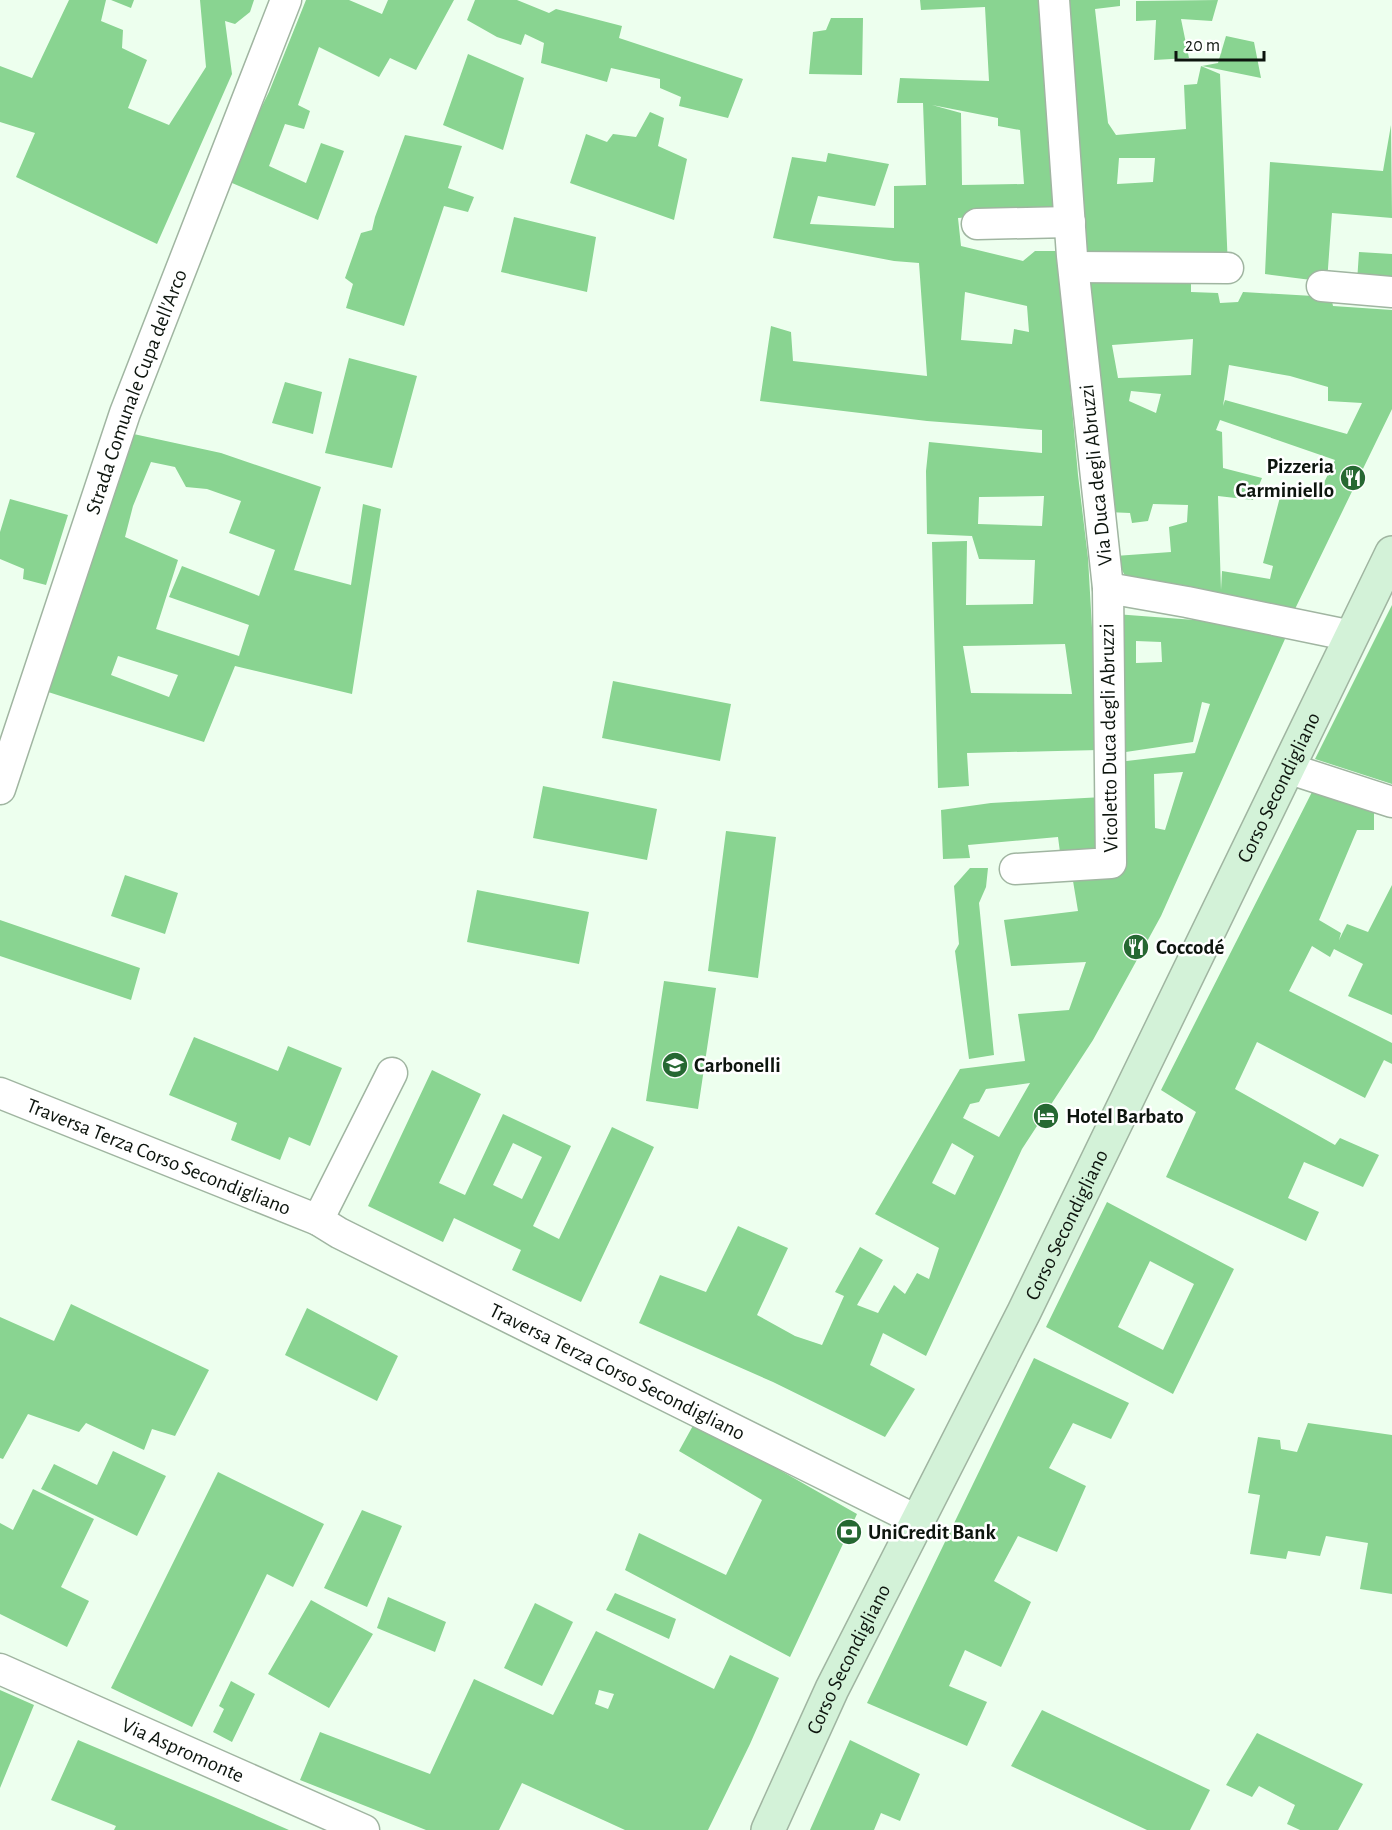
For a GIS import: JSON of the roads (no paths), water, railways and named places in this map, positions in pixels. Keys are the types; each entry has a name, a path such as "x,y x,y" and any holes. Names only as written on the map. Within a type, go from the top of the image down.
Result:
{"main road":[{"name":"Corso Secondigliano","path":"768,1830 832,1689 1024,1312 1392,553"}],"street":[{"name":"Strada Comunale Cupa dell'Arco","path":"0,789 126,413 286,0"},
{"name":"Via Duca degli Abruzzi","path":"1054,0 1074,267 1108,588 1352,636"},
{"path":"977,224 1070,222"},
{"path":"1074,267 1228,268"},
{"path":"1322,286 1392,292"},
{"name":"Vicoletto Duca degli Abruzzi","path":"1015,869 1111,862 1108,588"},
{"path":"1287,768 1392,801"},
{"name":"Traversa Terza Corso Secondigliano","path":"318,1220 392,1073"},
{"name":"Traversa Terza Corso Secondigliano","path":"0,1093 318,1220 339,1233 918,1521"},
{"name":"Via Aspromonte","path":"0,1669 356,1828"}],"place":[{"name":"Pizzeria Carminiello","path":"1353,478"},
{"name":"Coccodé","path":"1136,947"},
{"name":"Carbonelli","path":"675,1065"},
{"name":"Hotel Barbato","path":"1046,1116"},
{"name":"UniCredit Bank","path":"849,1532"}]}
